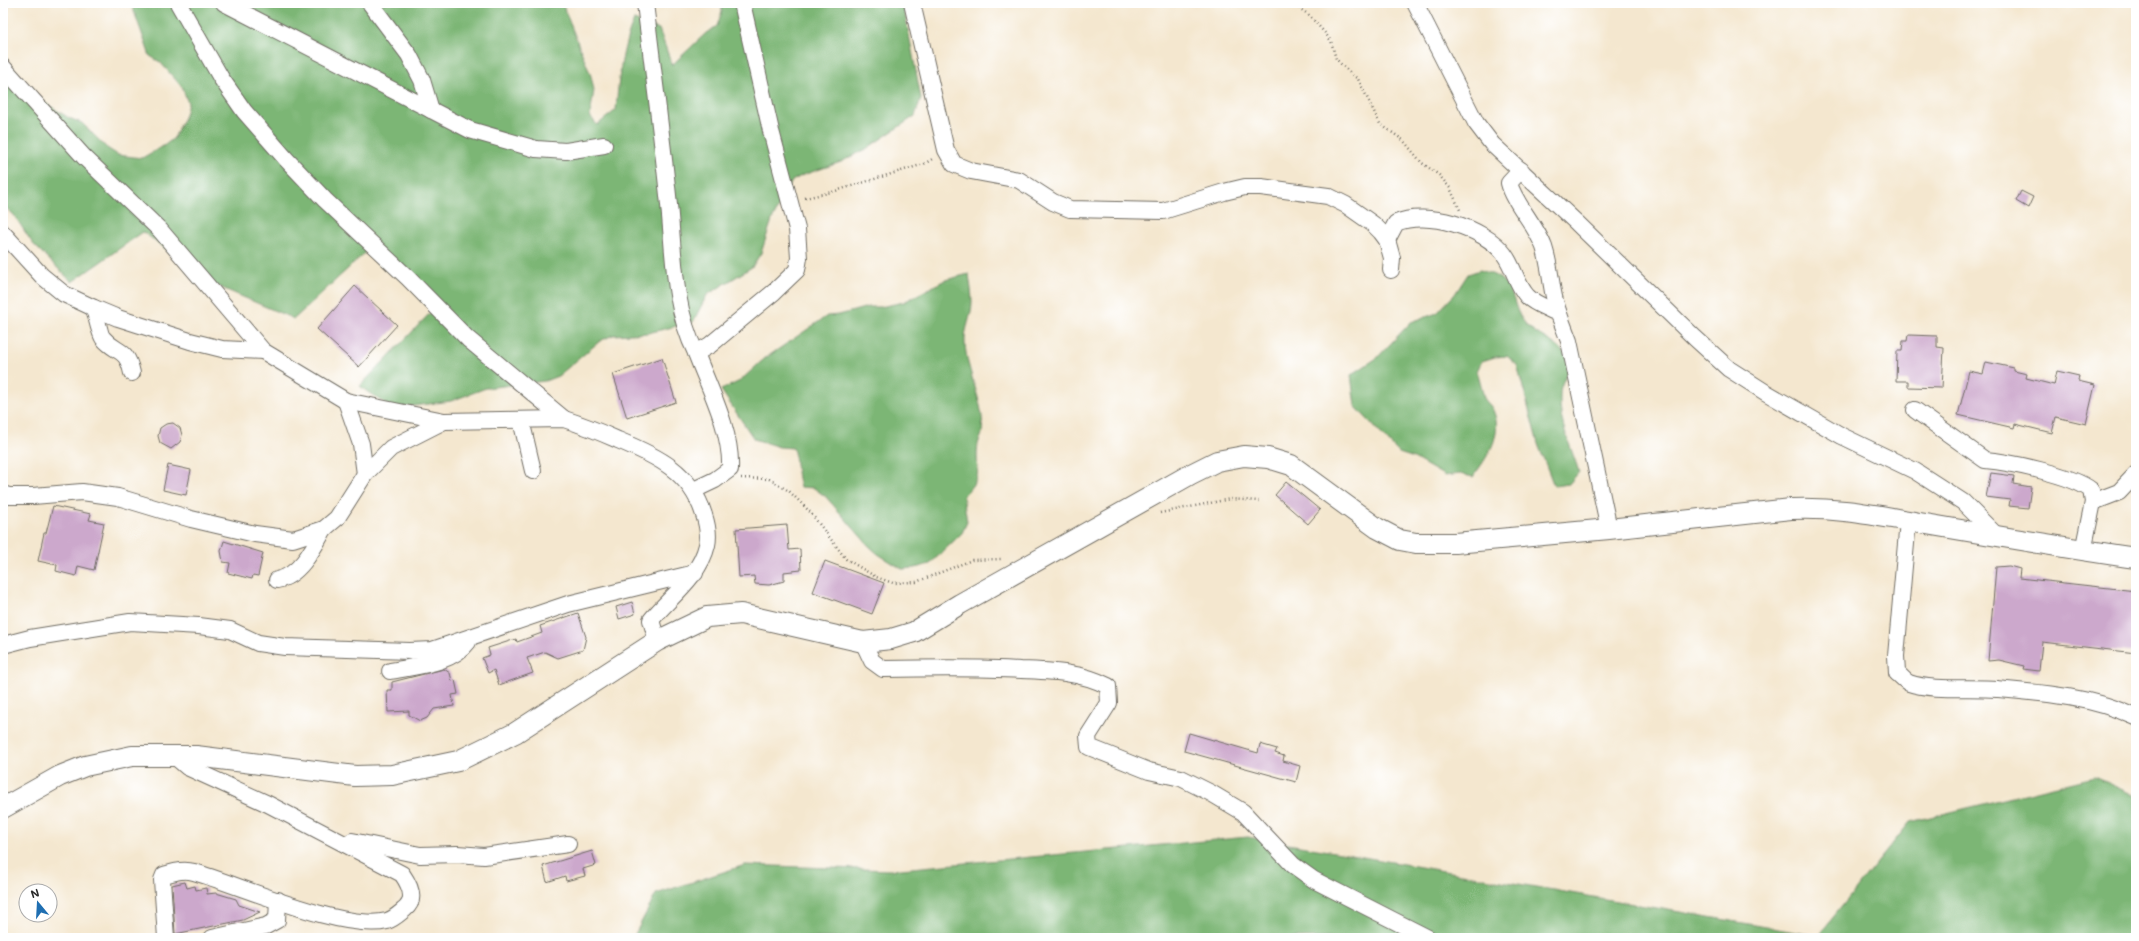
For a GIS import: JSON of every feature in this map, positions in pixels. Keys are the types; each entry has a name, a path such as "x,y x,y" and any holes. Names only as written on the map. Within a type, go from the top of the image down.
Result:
{"street":[{"path":"178,3 221,78 244,111 286,159 325,200 408,278 468,339 564,419"},
{"path":"224,3 470,130 536,149 566,151 604,145"},
{"path":"370,3 409,55 422,80 432,110"},
{"path":"645,3 677,288 682,315 727,435 730,469 715,480 694,490"},
{"path":"696,353 728,331 797,270 800,246 771,132 742,3"},
{"path":"912,3 946,150 954,164 971,171 1019,180 1053,202 1070,209 1162,211 1224,192 1261,186 1328,196 1346,205 1373,224 1387,240 1392,258 1391,270"},
{"path":"1415,3 1476,123 1492,144 1729,369 1765,392 1842,436 1915,471 1963,502 1997,536"},
{"path":"3,67 84,157 160,230 263,352 346,401 444,421 564,419 582,424 664,461 685,479 700,500 707,531 707,545 695,572 651,620 657,641"},
{"path":"1521,170 1509,183 1512,194 1521,204 1543,246 1551,272 1553,292 1569,341 1609,529"},
{"path":"1387,240 1396,223 1405,219 1440,221 1465,226 1486,238 1504,254 1516,280 1528,298 1559,314"},
{"path":"3,233 42,276 64,294 94,308 125,320 216,347 263,352"},
{"path":"94,308 102,337 125,353 132,373"},
{"path":"346,401 361,444 365,474"},
{"path":"1915,410 1985,460 1997,461 2082,483 2091,490 2094,502 2083,551"},
{"path":"522,420 533,471"},
{"path":"277,580 284,579 306,560 324,529 337,518 365,474 391,448 444,421"},
{"path":"3,808 40,785 85,766 132,756 196,756 355,776 392,775 431,768 458,761 515,733 657,641 707,617 741,614 863,642 891,639 914,632 960,604 1191,474 1217,461 1244,456 1268,458 1292,465 1377,528 1400,540 1416,543 1455,543 1609,529 1791,509 1820,508 1867,513 2083,551 2136,558"},
{"path":"2094,502 2119,492 2136,474"},
{"path":"3,494 9,496 32,496 82,492 118,497 191,519 255,534 293,539 324,529"},
{"path":"1908,521 1896,656 1897,673 1907,682 1922,686 1998,689 2074,698 2118,708 2136,717"},
{"path":"3,645 30,638 130,622 230,630 258,643 285,647 322,650 432,650 568,604 695,572"},
{"path":"390,672 447,657 463,648 471,637"},
{"path":"863,642 872,660 883,669 1006,669 1052,671 1092,677 1108,686 1109,703 1088,736 1089,747 1149,771 1181,778 1211,793 1243,812 1293,865 1314,880 1428,938"},
{"path":"166,938 162,880 164,875 180,870 192,872 278,900 340,918 374,922 389,920 408,906 411,896 410,885 402,874 268,804 187,767 173,755"},
{"path":"331,836 420,856 457,854 484,856 568,844"},
{"path":"212,938 266,926 278,920 278,900"}],"path":[{"path":"1292,3 1309,15 1326,33 1336,59 1350,74 1358,79 1380,124 1403,140 1422,163 1445,181 1464,216 1465,226"},
{"path":"789,201 832,192 924,164 946,150"},
{"path":"730,469 742,478 769,479 789,491 810,512 846,559 871,574 893,583 916,582 972,560 1002,559 1007,556"},
{"path":"1156,513 1230,499 1259,501"}],"green space":[{"path":"131,3 562,3 591,76 594,90 590,116 597,125 616,110 619,76 626,41 634,20 659,29 672,65 706,33 717,26 722,11 721,3 903,3 921,98 915,116 866,149 841,162 803,175 792,181 772,220 761,253 752,267 707,295 693,322 648,333 613,335 600,341 558,376 545,381 486,388 451,401 391,409 384,402 360,386 434,309 369,249 294,319 215,285 143,232 72,282 33,244 14,215 3,205 3,62 42,101 69,118 82,123 107,148 118,155 142,158 174,138 185,115 188,103 182,87 160,62 150,56"},
{"path":"1480,270 1494,275 1503,281 1509,288 1518,312 1523,320 1535,332 1560,349 1567,358 1569,365 1561,387 1560,408 1566,436 1579,472 1569,484 1554,486 1538,444 1517,365 1507,356 1495,357 1482,361 1477,371 1484,398 1493,410 1496,419 1496,428 1495,437 1488,454 1473,477 1460,474 1445,476 1414,458 1399,453 1355,406 1351,375 1377,358 1411,322 1437,313 1455,294 1468,274"},
{"path":"969,274 972,302 965,343 966,354 979,400 982,434 978,444 977,477 963,496 967,522 962,533 930,564 915,568 902,569 878,554 869,546 826,497 814,488 800,487 793,448 779,447 754,439 721,390 740,381 764,359 827,316 839,315 868,307 880,307 904,302 945,280"},
{"path":"2094,777 2136,796 2136,938 633,938 656,894 745,865 890,870 1248,837 1818,936 1910,822"}],"building":[{"path":"2021,191 2033,197 2028,208 2016,201"},
{"path":"355,286 397,325 359,367 317,329"},
{"path":"1908,335 1937,336 1937,347 1944,348 1942,388 1908,387 1908,381 1896,381 1897,351 1902,351 1903,341 1907,341"},
{"path":"662,358 676,402 627,418 613,374"},
{"path":"1986,362 2014,368 2014,371 2027,374 2026,378 2054,385 2057,371 2079,376 2078,381 2095,385 2086,424 2056,417 2052,433 2015,424 2014,428 1958,415 1969,371 1983,374"},
{"path":"173,423 180,428 182,435 180,442 171,449 160,443 158,436 160,428 166,424"},
{"path":"168,465 191,470 186,495 163,490"},
{"path":"1991,473 2014,476 2013,484 2031,487 2028,508 2009,506 2010,500 1986,497"},
{"path":"1286,482 1320,510 1308,524 1275,495"},
{"path":"53,506 91,514 89,520 104,523 94,570 78,566 76,576 56,571 57,565 38,561 44,533 46,533"},
{"path":"787,525 789,550 800,549 801,570 784,572 784,581 769,585 755,584 754,576 739,577 736,529"},
{"path":"224,541 263,553 258,576 253,575 252,579 228,573 230,563 223,562 221,551"},
{"path":"825,561 884,583 872,614 813,592"},
{"path":"2009,566 2020,569 2019,578 2136,591 2136,653 2042,642 2039,671 2023,669 2024,666 1999,660 1988,661 1996,567"},
{"path":"632,602 635,614 619,619 616,607"},
{"path":"578,613 586,637 583,650 558,658 545,652 527,658 533,673 499,685 494,670 488,673 482,658 490,655 488,648 516,639 517,642 542,633 540,626"},
{"path":"444,669 450,673 452,681 455,680 458,694 452,695 454,706 434,709 427,718 420,721 409,715 409,711 388,712 387,690 392,690 392,682"},
{"path":"1189,733 1258,753 1260,744 1277,749 1275,753 1284,756 1283,761 1300,766 1296,782 1184,751"},
{"path":"592,851 596,865 583,869 585,876 566,881 565,876 547,882 543,866"},
{"path":"185,882 187,888 195,886 196,890 206,888 207,894 216,893 236,899 239,905 260,912 243,920 175,934 172,885"}]}
